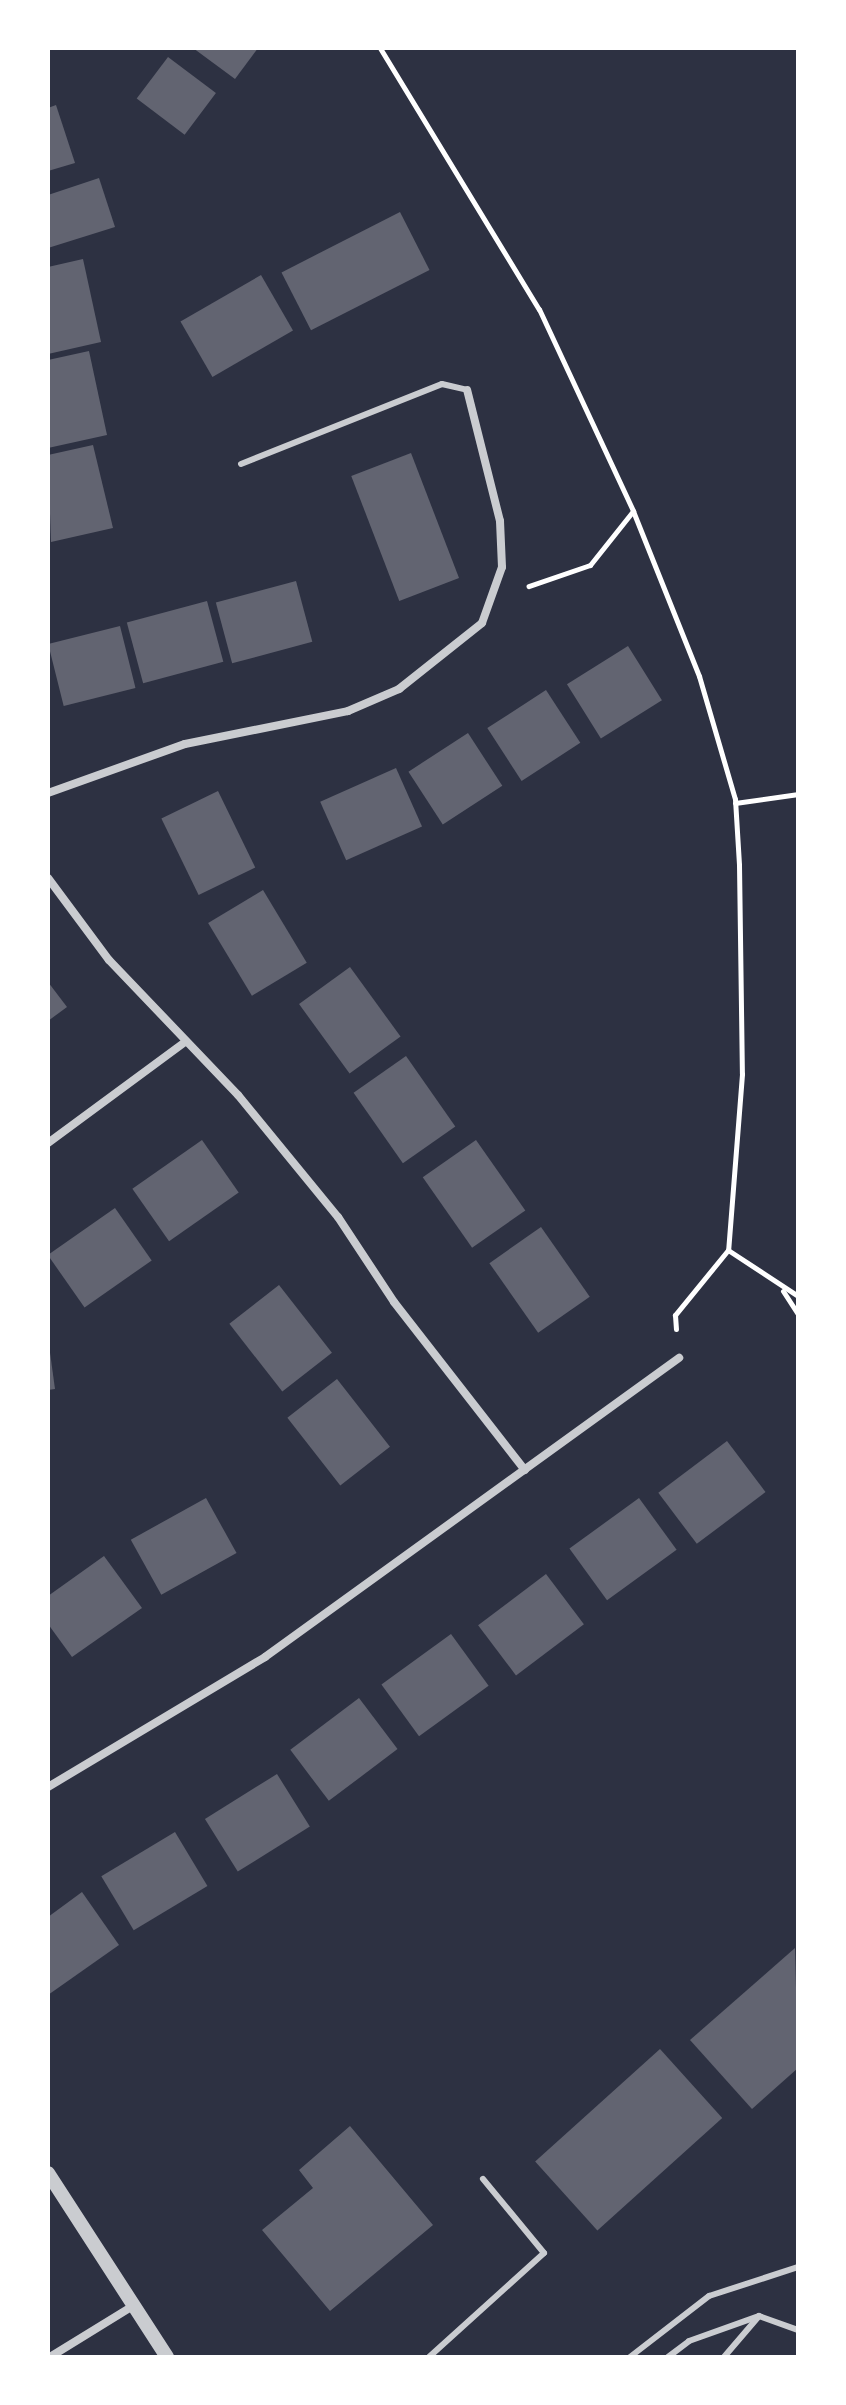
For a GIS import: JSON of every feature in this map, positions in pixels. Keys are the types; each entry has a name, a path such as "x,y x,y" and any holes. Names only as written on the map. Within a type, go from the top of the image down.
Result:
{"street":[{"path":"48,793 185,744 348,711 447,656 496,599 502,567 495,479 467,390"},
{"path":"48,878 185,1042 338,1217 394,1302 525,1470"},
{"path":"48,1143 185,1042"},
{"path":"48,1787 265,1657 679,1358"},
{"path":"48,2173 167,2357"},
{"path":"50,2357 133,2306"}],"lane":[{"path":"241,464 442,384 467,390"},
{"path":"429,2357 544,2253 483,2179"},
{"path":"630,2357 709,2296 798,2267"},
{"path":"724,2357 759,2316"},
{"path":"668,2357 689,2341 759,2316 798,2330"}],"path":[{"path":"380,48 539,309 633,511 699,676 735,803 742,1074 728,1250 675,1315 679,1358"},
{"path":"496,599 590,565 633,511"},
{"path":"735,803 798,794"},
{"path":"728,1250 783,1290 798,1296"},
{"path":"783,1290 798,1314"}],"building":[{"path":"193,48 258,48 235,79"},
{"path":"168,57 216,93 185,135 137,99"},
{"path":"56,105 75,163 48,171 48,108"},
{"path":"99,178 115,227 48,248 48,195"},
{"path":"400,212 430,270 311,330 281,272"},
{"path":"83,259 101,342 48,354 48,267"},
{"path":"261,275 293,330 212,377 180,322"},
{"path":"89,351 107,435 48,448 48,360"},
{"path":"93,445 113,528 51,542 48,455"},
{"path":"411,453 459,578 399,601 351,476"},
{"path":"296,581 312,642 232,663 216,602"},
{"path":"207,601 223,662 143,683 127,622"},
{"path":"120,626 135,688 64,706 48,644"},
{"path":"628,646 662,700 601,738 567,684"},
{"path":"546,690 580,743 522,781 487,728"},
{"path":"468,733 502,786 443,825 408,772"},
{"path":"396,768 422,826 346,860 320,802"},
{"path":"218,791 255,867 199,895 161,819"},
{"path":"263,890 307,963 252,996 208,923"},
{"path":"350,967 401,1037 350,1074 299,1004"},
{"path":"48,982 67,1007 48,1021"},
{"path":"406,1056 455,1126 403,1163 354,1093"},
{"path":"202,1140 239,1192 169,1241 132,1189"},
{"path":"476,1140 525,1210 472,1248 423,1177"},
{"path":"115,1208 152,1260 85,1307 48,1255"},
{"path":"541,1227 590,1297 538,1333 489,1263"},
{"path":"279,1285 332,1353 282,1392 229,1324"},
{"path":"48,1338 55,1389 48,1390"},
{"path":"337,1379 390,1447 340,1486 287,1418"},
{"path":"727,1441 766,1492 697,1544 658,1493"},
{"path":"206,1498 237,1553 161,1595 131,1540"},
{"path":"639,1498 677,1550 607,1600 569,1549"},
{"path":"104,1556 142,1608 72,1657 48,1624 48,1596"},
{"path":"546,1574 584,1624 516,1675 478,1625"},
{"path":"451,1634 489,1686 419,1736 381,1685"},
{"path":"359,1698 398,1749 329,1801 290,1750"},
{"path":"277,1774 310,1827 238,1872 205,1819"},
{"path":"175,1832 207,1886 134,1930 101,1876"},
{"path":"82,1892 119,1945 48,1995 48,1917"},
{"path":"795,1948 798,2068 752,2109 690,2040"},
{"path":"660,2049 722,2118 597,2231 535,2161"},
{"path":"350,2126 433,2225 330,2311 262,2230 313,2188 299,2170"}]}
